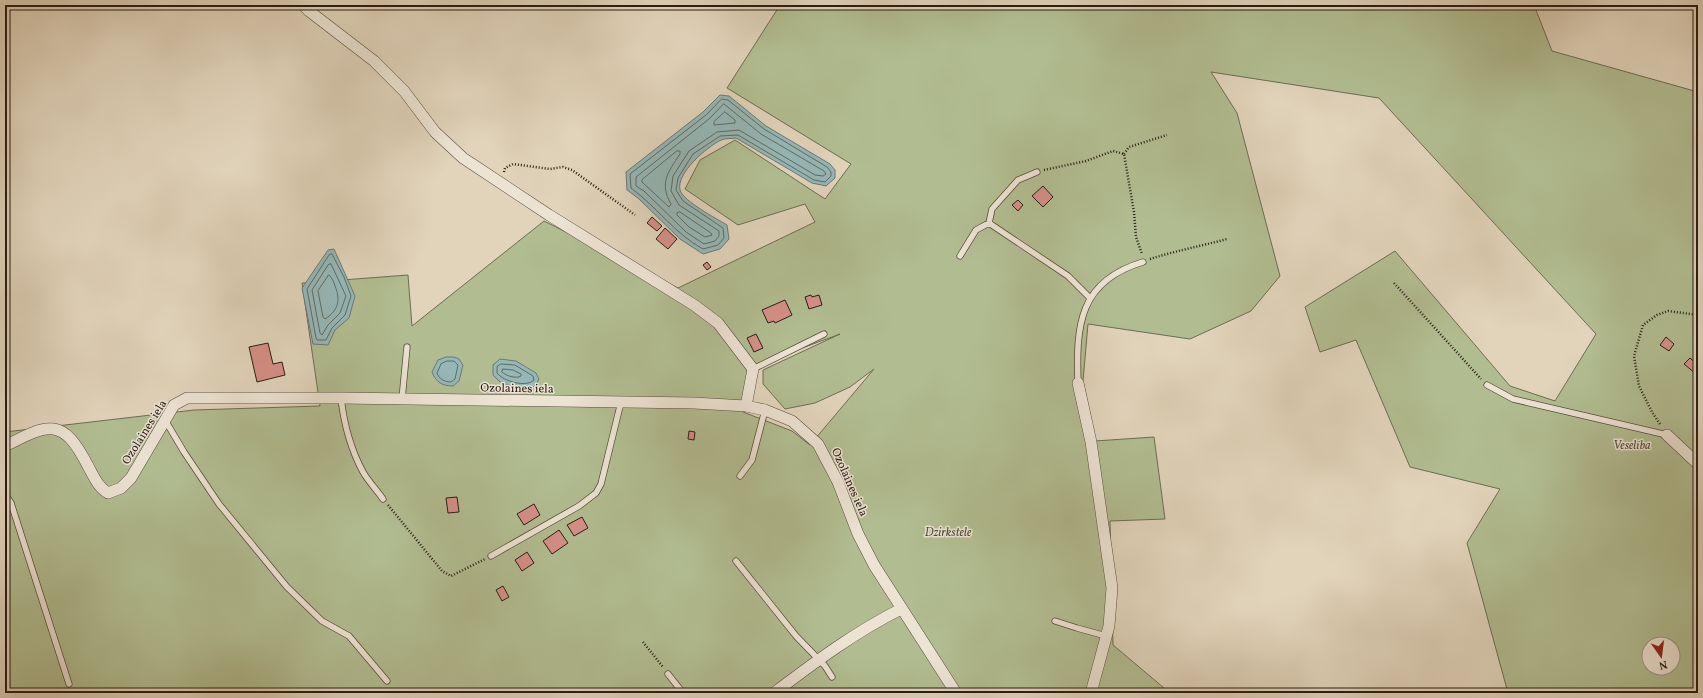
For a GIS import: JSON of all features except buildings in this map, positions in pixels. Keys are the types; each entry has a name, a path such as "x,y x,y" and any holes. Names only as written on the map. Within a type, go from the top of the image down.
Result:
{"street":[{"path":"303,5 374,61 404,91 435,132 463,158 549,215 694,305 718,324 753,369 746,406"},
{"path":"1078,383 1091,442 1112,588 1109,626 1091,693"},
{"name":"Ozolaines iela","path":"5,446 33,431 49,428 64,432 78,446 96,480 102,489 108,493 121,488 131,478 174,404 187,398 341,398 694,403 746,406 766,410 792,421 818,444 838,482 858,534 874,565 956,693"},
{"path":"1666,435 1698,464"},
{"path":"774,693 818,659 877,621 901,609"}],"lane":[{"path":"960,256 976,230 989,223 992,209 1018,180 1037,172"},
{"path":"989,223 1068,276 1089,297"},
{"path":"1078,383 1077,355 1079,332 1089,297 1107,278 1126,267 1143,262"},
{"path":"753,369 824,334"},
{"path":"402,399 407,347"},
{"path":"1487,385 1513,399 1666,435"},
{"path":"341,398 344,424 352,450 363,473 383,499"},
{"path":"491,556 578,506 596,492 601,484 621,402"},
{"path":"740,476 752,460 766,410"},
{"path":"165,420 184,452 219,504 288,587 322,622 348,636 387,681"},
{"path":"5,494 11,503 69,684"},
{"path":"736,561 796,636 818,659 832,677"},
{"path":"1056,621 1106,636"},
{"path":"668,674 683,693"}],"path":[{"path":"1166,135 1129,147 1124,154 1134,212 1136,237 1142,252 1143,262 1174,251 1195,248 1227,239"},
{"path":"1037,172 1086,161 1114,151 1124,154"},
{"path":"500,183 505,168 513,164 550,169 563,167 572,170 635,215"},
{"path":"1394,283 1487,385"},
{"path":"1666,435 1639,386 1634,356 1643,325 1657,314 1668,311 1698,315"},
{"path":"383,499 442,571 451,576 491,556"},
{"path":"643,642 668,674"}],"green space":[{"path":"780,5 1534,5 1552,51 1698,92 1698,693 1508,693 1467,543 1500,489 1410,467 1356,340 1320,352 1305,307 1395,251 1510,386 1555,401 1596,334 1379,98 1211,72 1237,113 1280,276 1251,311 1190,339 1088,324 1083,381 1095,441 1154,437 1165,519 1110,521 1113,645 1164,688 1163,693 5,693 5,432 194,410 320,406 302,283 408,275 412,326 544,221 678,288 815,222 805,204 738,225 685,189 700,160 735,140 825,199 851,164 727,88","holes":["840,334 763,370 763,384 785,409 815,403 850,387 874,369 810,445 792,431 743,412 751,367"]}],"water":[{"path":"720,95 729,96 766,126 830,164 835,170 835,178 826,186 812,183 736,138 724,139 715,143 694,161 683,176 680,183 680,190 687,199 727,225 729,239 720,249 703,254 680,239 638,198 627,190 626,172 703,112"},
{"path":"334,249 355,296 349,318 335,330 328,345 313,344 302,288 328,250"},
{"path":"446,357 454,357 459,359 463,365 459,381 453,386 440,383 432,372 438,360"},
{"path":"500,359 516,361 536,373 539,379 537,383 533,387 514,387 500,382 493,375 493,365"}],"park label":[{"name":"Veselība","path":"1632,445"},
{"name":"Dzirkstele","path":"948,532"}]}
